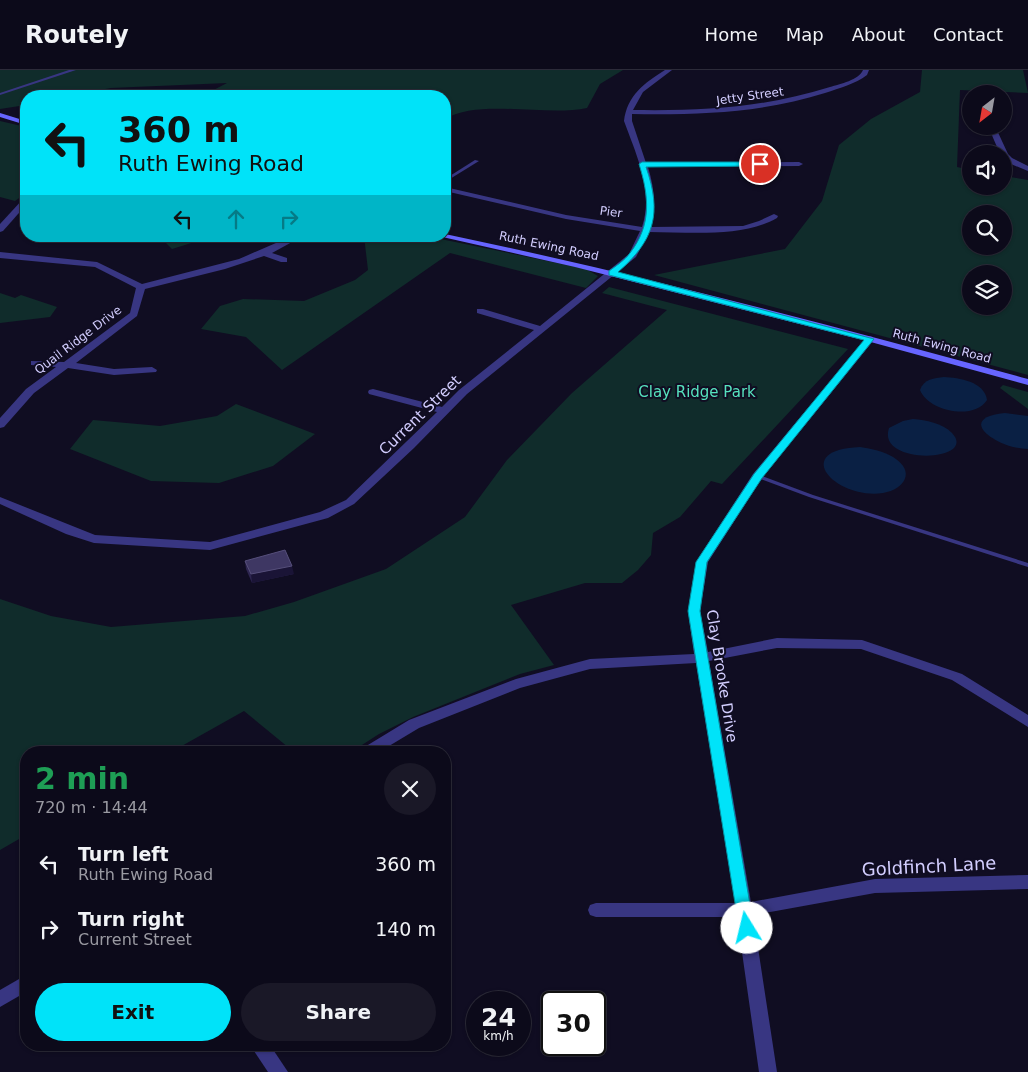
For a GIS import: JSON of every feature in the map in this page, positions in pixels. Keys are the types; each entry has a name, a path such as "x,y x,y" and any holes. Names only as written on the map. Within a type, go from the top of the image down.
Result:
{"street":[{"path":"628,112 634,97 641,89 669,70"},
{"name":"Jetty Street","path":"628,112 714,113 767,107 800,99 854,80 865,74 866,70"},
{"name":"Current Street","path":"0,500 70,531 94,539 210,546 324,515 350,502 463,392 633,255 647,230 651,200 628,121 628,112"},
{"path":"0,115 20,121"},
{"path":"1012,161 1028,169"},
{"path":"642,164 799,164"},
{"name":"Pier","path":"451,190 589,222 647,230 743,228 762,223 774,216"},
{"path":"0,229 20,207"},
{"name":"Ruth Ewing Road","path":"451,238 561,260 870,339 1028,382"},
{"path":"0,255 97,266 140,287 189,277 264,253 286,242"},
{"path":"264,253 284,260"},
{"name":"Quail Ridge Drive","path":"0,425 30,392 134,314 140,287"},
{"path":"480,311 541,328"},
{"name":"Clay Brooke Drive","path":"768,1072 744,910 694,611 702,562 757,476 870,339"},
{"path":"35,363 67,365 114,372 152,370"},
{"path":"373,392 444,411"},
{"path":"378,746 414,724 516,684 590,664 702,658 778,643 862,644 957,677 1028,722"},
{"name":"Goldfinch Lane","path":"596,910 744,910 875,886 1028,882"},
{"path":"0,999 20,987"},
{"path":"263,1051 279,1072"}],"lane":[{"path":"0,94 61,72 74,70"},
{"path":"451,177 477,161"},
{"path":"757,476 821,499 1028,565"}],"green space":[{"path":"0,70 623,70 600,84 587,108 571,110 494,109 476,110 451,116 451,90 214,90 227,83 100,90 20,90 20,106 0,109"},
{"path":"922,70 1023,70 1028,93 1012,92 1012,85 962,85 962,90 960,90 957,167 962,168 962,195 1012,195 1012,177 1028,180 1028,375 654,275 785,249 822,201 839,145 871,119 920,92"},
{"path":"0,121 20,126 20,197 15,201 0,197"},
{"path":"451,241 586,269 598,276 586,288 450,253 282,370 246,337 201,329 220,306 243,299 304,301 355,280 368,270 365,242"},
{"path":"165,242 195,242 172,249"},
{"name":"Clay Ridge Park","path":"609,287 848,349 722,484 711,481 680,517 653,533 651,555 638,570 622,583 585,583 511,605 554,665 520,674 413,717 379,734 360,746 287,746 244,711 182,746 20,746 20,838 0,850 0,599 51,616 111,627 245,616 294,602 386,569 465,517 507,460 572,393 667,310 602,293"},
{"path":"0,293 15,298 21,295 57,307 50,317 0,323"},
{"path":"1003,385 1028,392 1028,409 1000,388"},
{"path":"236,404 315,434 273,466 219,483 151,481 70,449 93,420 160,426 217,416"}],"water":[{"path":"944,377 957,378 976,385 985,394 987,400 981,406 962,412 941,408 925,397 920,390 927,381"},
{"path":"1005,413 1028,416 1028,449 1004,444 986,433 982,427 982,421 990,416"},
{"path":"913,419 939,424 952,433 957,443 952,450 926,456 910,454 897,449 889,440 889,428 903,421"},
{"path":"860,447 885,453 900,462 906,473 902,484 891,491 883,493 866,493 850,489 836,482 827,474 824,465 827,456 839,450"}],"building":[{"path":"285,550 292,566 251,574 245,561"}],"route":[{"path":"747,928 694,611 702,562 757,476 870,339 612,273 633,255 647,230 652,206 651,194 642,164 760,164"}]}
